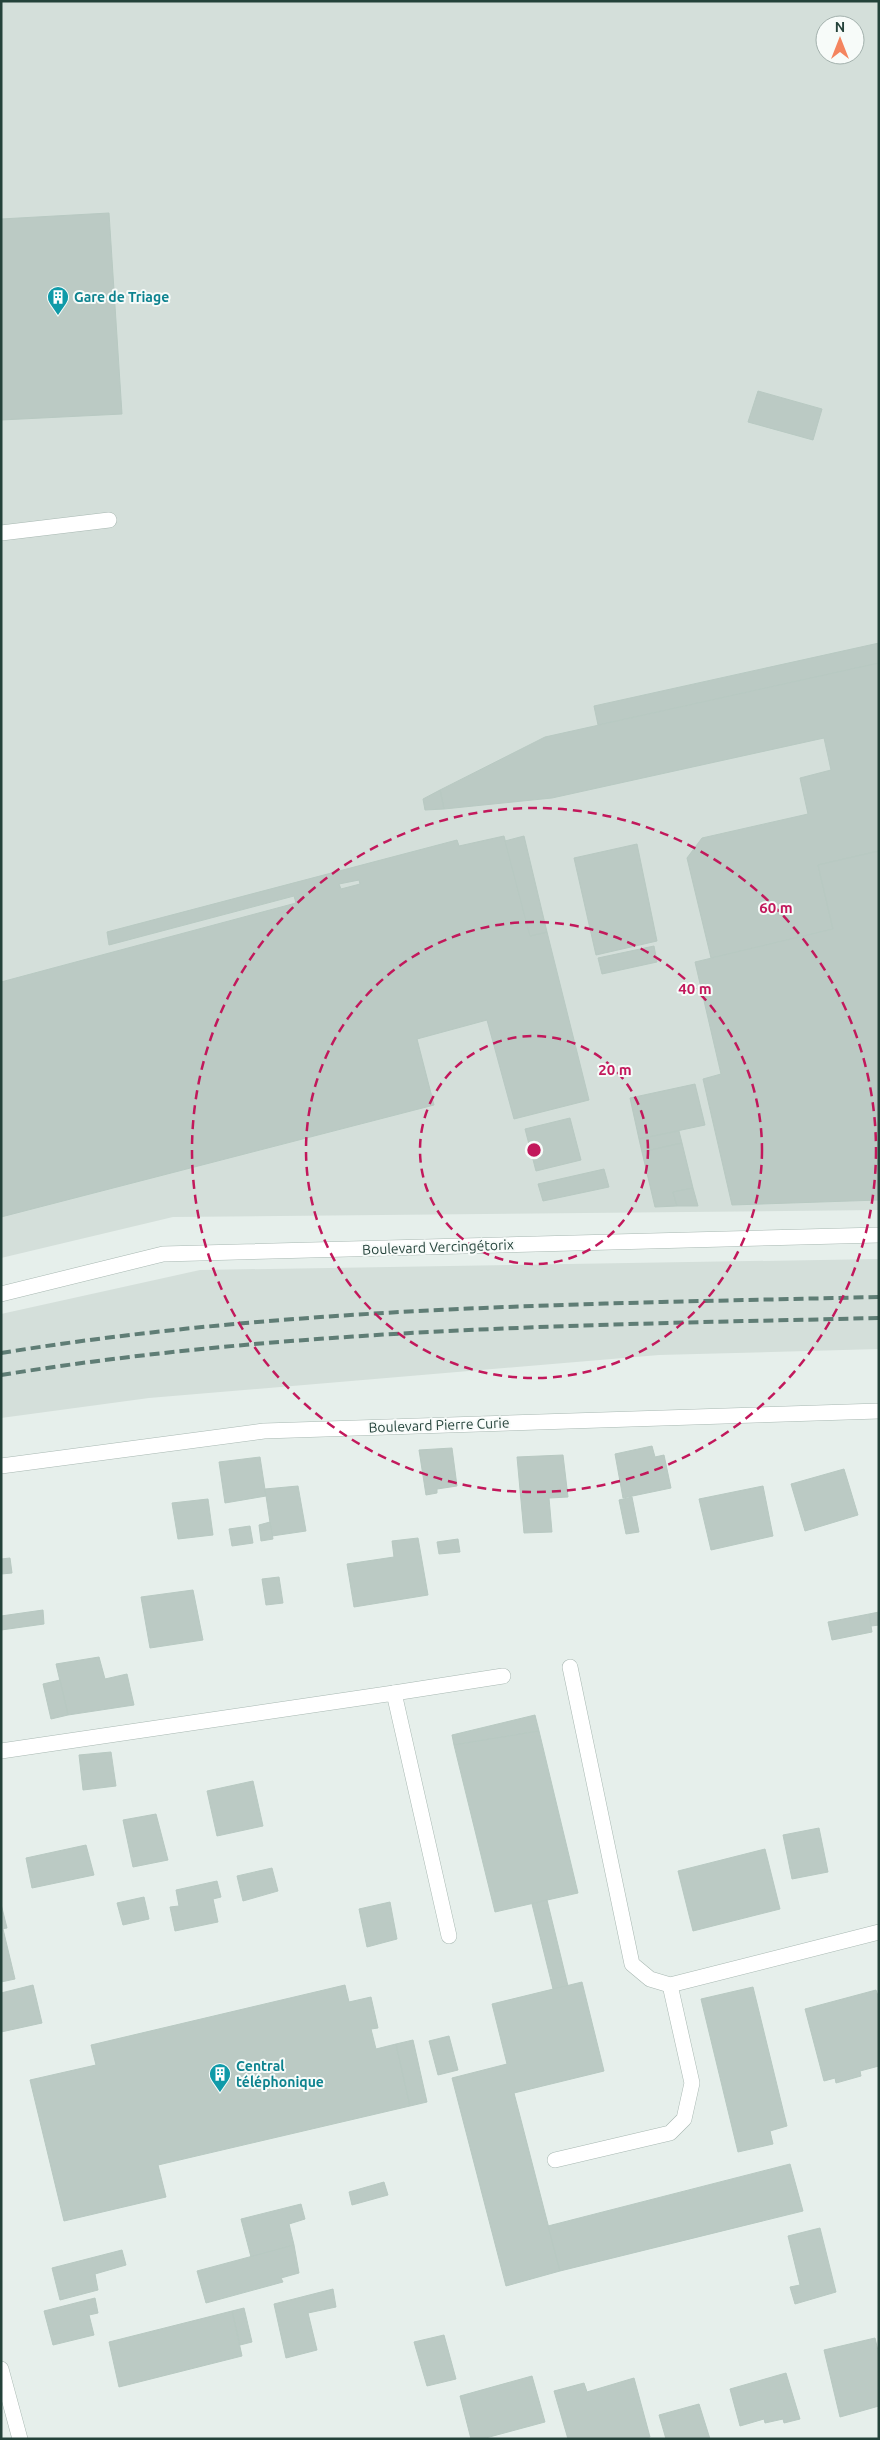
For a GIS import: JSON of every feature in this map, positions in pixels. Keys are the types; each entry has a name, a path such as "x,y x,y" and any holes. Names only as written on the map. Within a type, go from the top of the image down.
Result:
{"street":[{"path":"1,533 109,520"},
{"name":"Boulevard Vercingétorix","path":"1,1294 163,1254 879,1235"},
{"name":"Boulevard Pierre Curie","path":"1,1466 264,1431 879,1411"},
{"path":"570,1667 632,1964 650,1980 670,1985 879,1932"},
{"path":"1,1751 503,1676"},
{"path":"394,1693 449,1936"},
{"path":"554,2160 670,2133 684,2119 692,2083 670,1985"},
{"path":"1,2369 20,2439"}],"shaded area":[{"path":"1,1 879,1 879,1210 173,1217 1,1258"},
{"path":"879,1259 879,1349 659,1355 149,1398 1,1418 1,1314 200,1270"}],"building":[{"name":"Gare de Triage","path":"109,213 122,414 1,420 1,219"},
{"path":"758,391 822,409 813,440 748,422"},
{"path":"879,643 879,663 598,725 594,706"},
{"path":"879,663 879,851 818,865 833,929 711,958 687,858 702,838 808,814 800,778 831,770 824,738 552,798 444,809 440,790 545,737"},
{"path":"440,790 444,809 425,810 423,799"},
{"path":"504,836 530,936 547,932 589,1100 514,1119 487,1020 417,1039 434,1105 1,1217 1,982 296,903 294,896 109,945 107,932 457,840 459,846","holes":["359,880 360,884 341,889 339,884"]},
{"path":"524,836 547,932 530,936 505,841"},
{"path":"637,844 657,941 596,955 574,858"},
{"path":"879,851 879,1200 732,1205 703,1079 721,1074 695,962 833,929 818,865"},
{"path":"654,946 657,962 602,974 598,958"},
{"path":"695,1084 705,1125 639,1139 630,1098"},
{"path":"570,1118 581,1160 536,1171 525,1129"},
{"path":"679,1131 682,1143 642,1152 639,1139"},
{"path":"682,1143 693,1188 673,1192 677,1206 655,1207 642,1152"},
{"path":"604,1169 609,1187 543,1201 538,1184"},
{"path":"693,1188 698,1206 677,1206 673,1192"},
{"path":"652,1446 655,1457 664,1455 671,1488 623,1498 615,1454"},
{"path":"452,1448 457,1486 437,1489 437,1493 426,1495 419,1450"},
{"path":"563,1455 568,1497 549,1498 552,1532 524,1533 517,1457"},
{"path":"260,1457 266,1496 225,1503 219,1462"},
{"path":"844,1469 858,1515 805,1531 791,1484"},
{"path":"298,1486 306,1531 272,1536 265,1489"},
{"path":"763,1486 773,1536 711,1550 699,1499"},
{"path":"632,1497 639,1532 626,1534 619,1500"},
{"path":"208,1499 213,1535 178,1539 172,1503"},
{"path":"270,1522 273,1539 261,1541 259,1525"},
{"path":"250,1526 253,1543 232,1546 229,1529"},
{"path":"418,1538 428,1595 354,1607 347,1564 394,1557 392,1541"},
{"path":"458,1539 460,1552 439,1554 437,1542"},
{"path":"10,1558 12,1573 1,1574 1,1559"},
{"path":"279,1577 283,1603 266,1605 262,1579"},
{"path":"193,1590 203,1640 150,1648 141,1597"},
{"path":"43,1610 44,1624 1,1630 1,1616"},
{"path":"879,1612 879,1625 871,1626 869,1614"},
{"path":"869,1614 872,1632 832,1640 828,1622"},
{"path":"99,1657 105,1679 127,1674 134,1705 68,1715 56,1664"},
{"path":"60,1680 68,1715 51,1719 43,1684"},
{"path":"535,1715 539,1731 454,1745 452,1735"},
{"path":"539,1731 578,1893 495,1912 454,1745"},
{"path":"111,1752 116,1786 83,1790 79,1755"},
{"path":"253,1781 263,1826 217,1836 207,1791"},
{"path":"156,1814 168,1860 133,1867 123,1820"},
{"path":"819,1828 828,1872 792,1879 783,1835"},
{"path":"86,1845 94,1875 32,1888 26,1858"},
{"path":"765,1849 780,1909 693,1931 678,1871"},
{"path":"272,1868 278,1891 243,1901 237,1876"},
{"path":"217,1881 221,1897 213,1899 218,1922 175,1931 170,1907 179,1906 176,1890"},
{"path":"144,1897 149,1919 123,1925 117,1903"},
{"path":"547,1900 568,1986 553,1989 532,1904"},
{"path":"390,1902 397,1939 367,1947 359,1909"},
{"path":"1,1904 7,1928 1,1929"},
{"path":"1,1929 3,1929 15,1979 1,1982"},
{"path":"582,1982 604,2071 514,2093 560,2271 506,2286 452,2078 507,2064 492,2004"},
{"path":"33,1985 42,2023 1,2032 1,1993"},
{"name":"Central téléphonique","path":"345,1985 349,2002 371,1997 378,2028 371,2029 376,2049 396,2044 410,2106 158,2165 166,2197 64,2221 30,2080 96,2065 91,2045"},
{"path":"753,1987 787,2126 770,2131 773,2144 738,2152 701,1999"},
{"path":"876,1990 879,1999 879,2066 860,2071 861,2076 836,2083 835,2078 824,2081 805,2009"},
{"path":"449,2036 458,2070 438,2075 429,2041"},
{"path":"413,2040 427,2102 410,2106 396,2044"},
{"path":"790,2164 803,2211 560,2271 548,2226"},
{"path":"384,2182 388,2195 352,2205 349,2192"},
{"path":"301,2204 305,2219 289,2224 294,2245 251,2257 241,2219"},
{"path":"820,2228 836,2292 795,2304 790,2287 800,2285 788,2236"},
{"path":"294,2245 299,2273 281,2278 283,2282 206,2303 197,2271"},
{"path":"122,2250 126,2265 95,2274 98,2290 60,2300 52,2268"},
{"path":"333,2289 336,2307 308,2313 317,2350 286,2358 274,2304"},
{"path":"95,2298 98,2313 89,2315 94,2335 53,2345 44,2311"},
{"path":"244,2308 252,2342 240,2345 232,2311"},
{"path":"232,2311 242,2356 119,2387 109,2342"},
{"path":"444,2335 456,2379 427,2386 414,2342"},
{"path":"875,2338 879,2355 879,2406 840,2417 824,2350"},
{"path":"786,2373 800,2419 784,2423 783,2419 765,2423 764,2419 740,2426 730,2389"},
{"path":"532,2376 545,2422 482,2439 471,2439 460,2396"},
{"path":"634,2378 650,2437 642,2439 568,2439 554,2391 584,2383 587,2392"},
{"path":"699,2404 710,2439 666,2439 659,2415"}],"railway":[{"path":"1,1353 110,1337 219,1325 329,1316 549,1305 879,1297"},
{"path":"1,1375 110,1359 329,1338 549,1327 879,1318"}],"place":[{"name":"Gare de Triage","path":"58,316"},
{"name":"Central téléphonique","path":"220,2093"}]}
